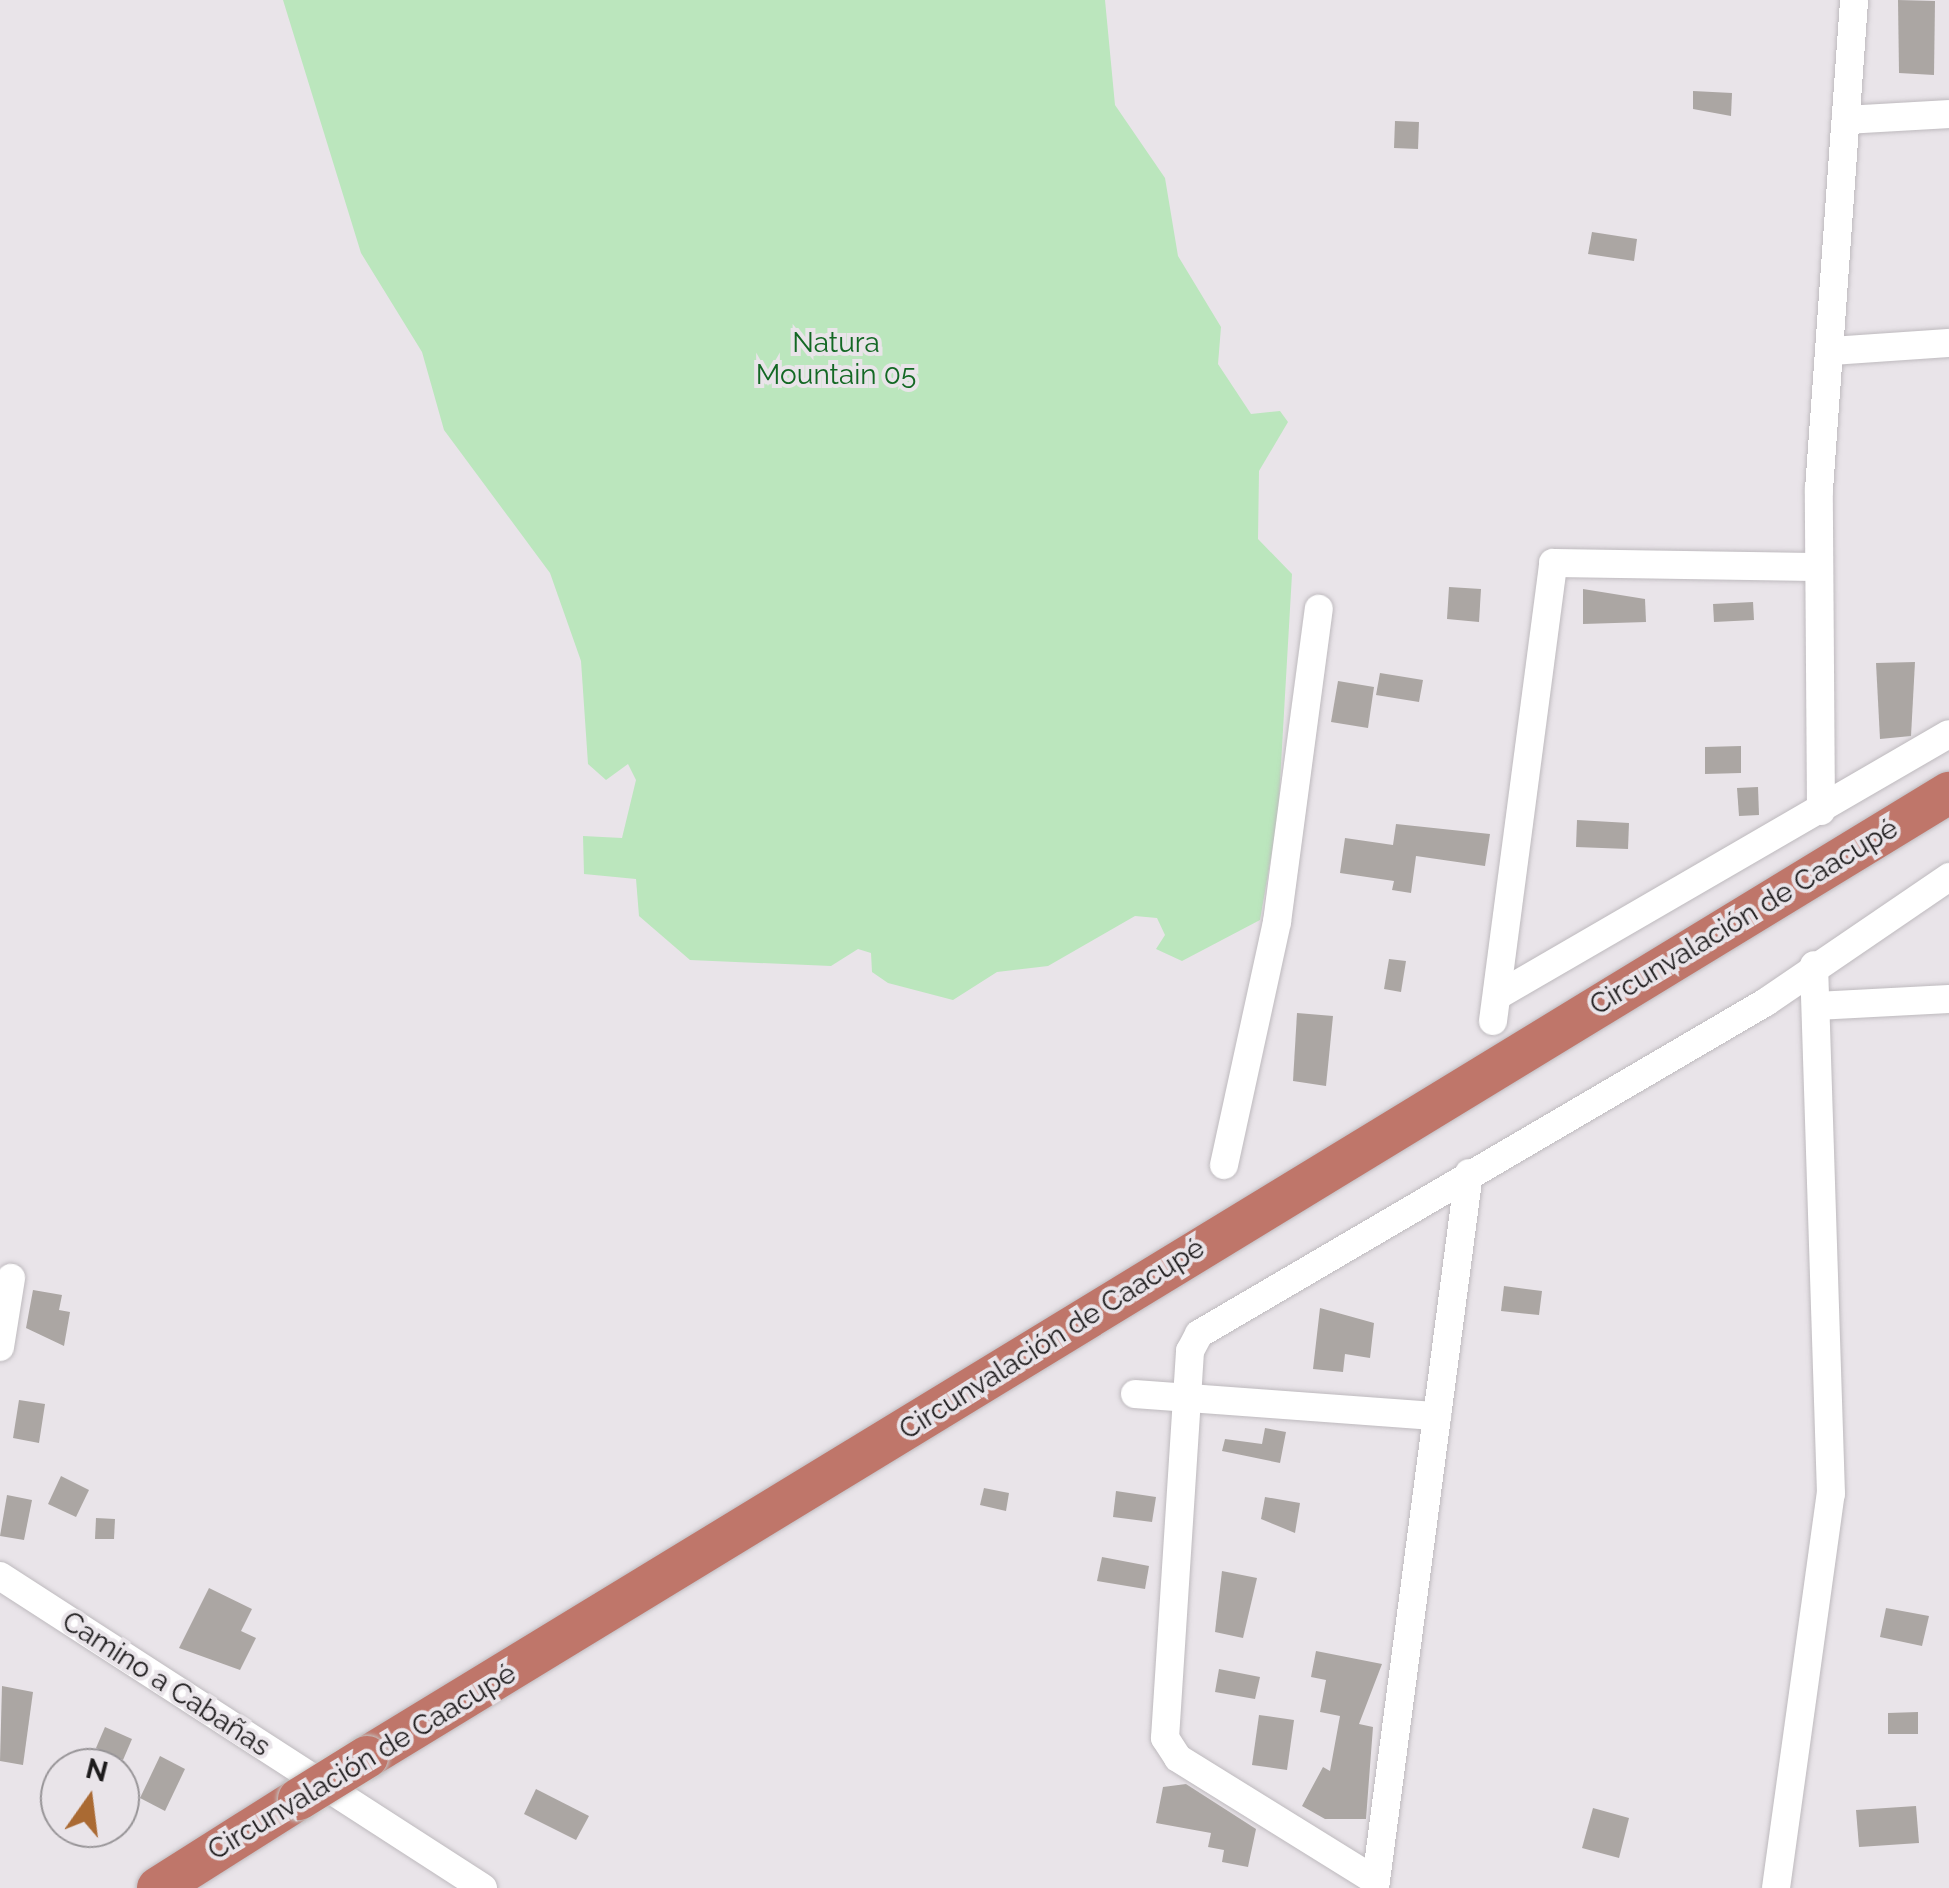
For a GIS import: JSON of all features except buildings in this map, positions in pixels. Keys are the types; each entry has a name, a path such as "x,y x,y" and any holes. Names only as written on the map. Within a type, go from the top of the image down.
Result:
{"highway":[{"name":"Circunvalación de Caacupé","path":"158,1888 307,1808 1949,793"},
{"name":"Circunvalación de Caacupé","path":"373,1767 1949,827"},
{"name":"Circunvalación de Caacupé","path":"206,1888 307,1808"}],"street":[{"path":"1820,811 1816,567 1854,0"},
{"path":"1846,120 1949,114"},
{"path":"1831,351 1949,343"},
{"path":"1816,567 1554,563 1495,1008 1949,734"},
{"path":"1224,1164 1278,922 1318,609"},
{"path":"1469,1173 1376,1884 1178,1758 1165,1738 1188,1398 1200,1334 1814,965 1949,877"},
{"path":"1776,1888 1831,1494 1814,965"},
{"path":"1816,1006 1949,999"},
{"path":"0,1347 11,1278"},
{"path":"1135,1394 1438,1416"},
{"name":"Camino a Cabañas","path":"0,1576 483,1888"}],"green space":[{"name":"Natura Mountain 05","path":"283,0 1105,0 1115,105 1165,178 1178,256 1221,327 1218,364 1251,414 1280,411 1288,422 1259,471 1258,539 1292,574 1278,817 1260,920 1182,961 1156,949 1165,935 1157,918 1135,916 1048,966 997,972 953,1000 888,983 872,972 871,953 858,949 831,966 690,960 639,916 636,879 584,874 583,836 622,838 636,780 628,764 606,780 588,764 581,661 550,573 444,430 422,352 361,253"}]}
